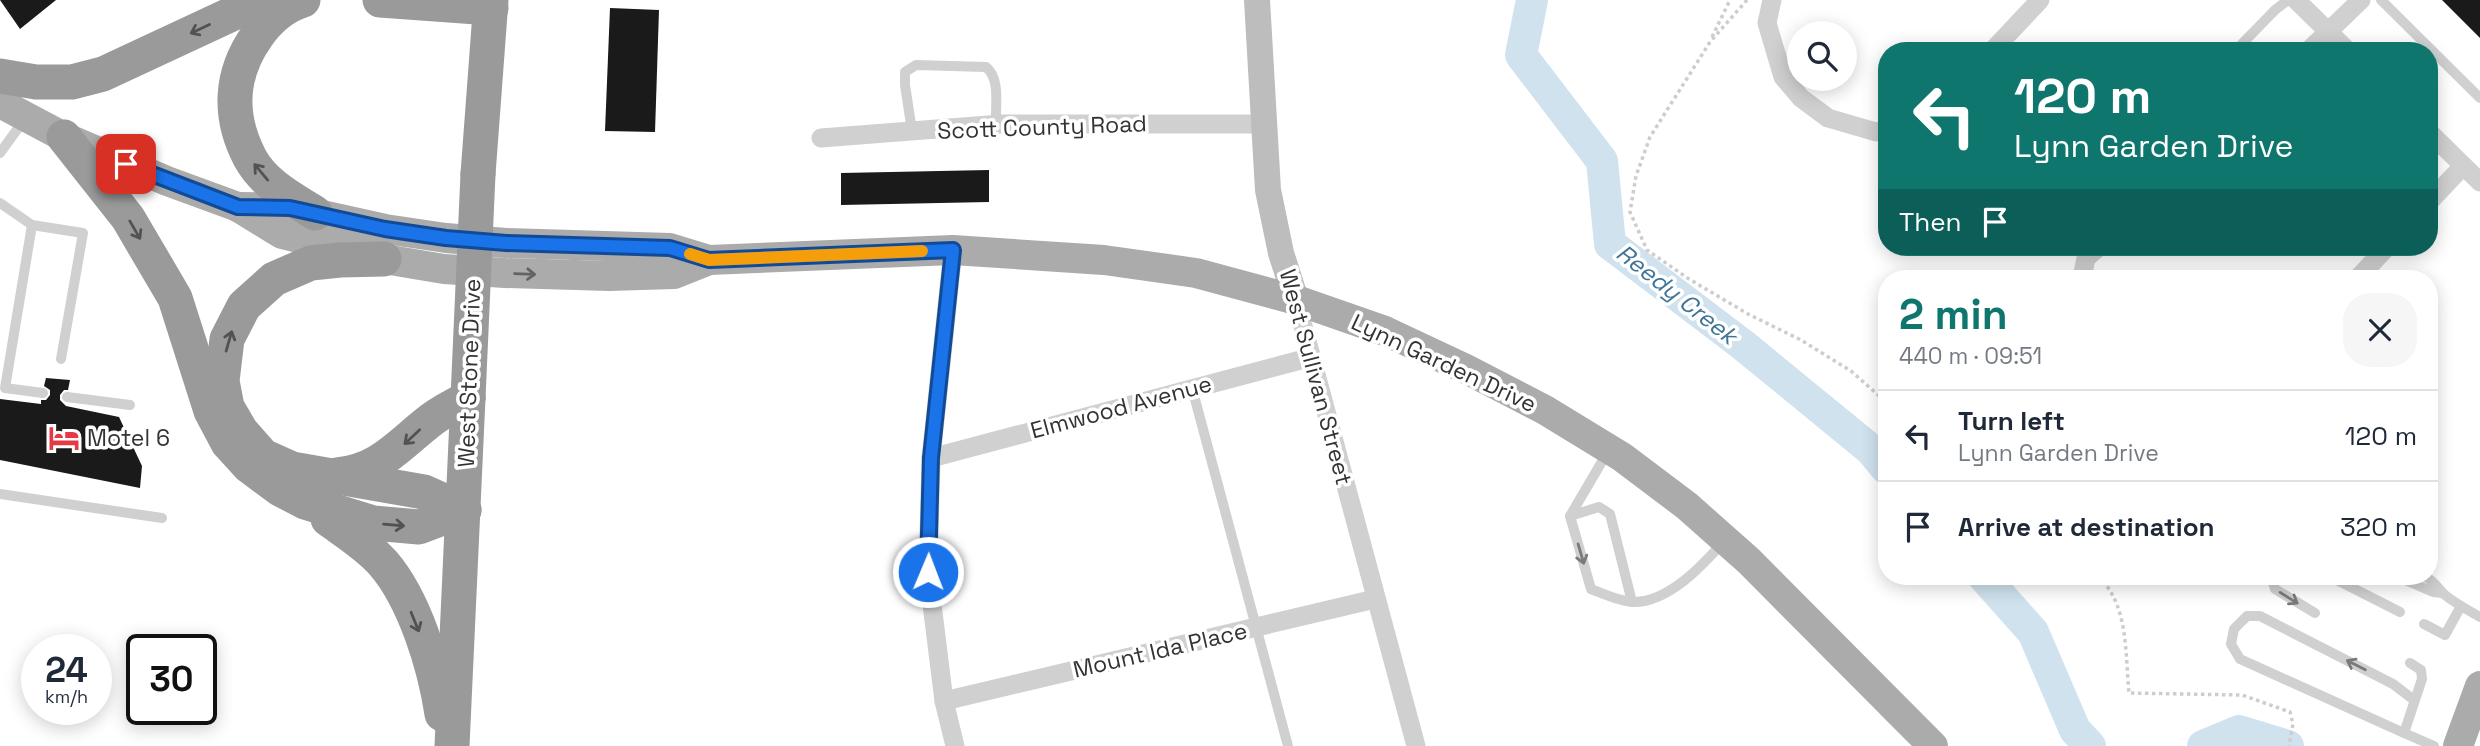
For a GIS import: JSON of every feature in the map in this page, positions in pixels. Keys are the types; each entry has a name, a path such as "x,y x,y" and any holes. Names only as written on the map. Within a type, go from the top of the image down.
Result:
{"highway":[{"path":"0,76 36,82 72,82 103,74 262,0"},
{"path":"303,0 293,3 266,23 244,55 235,87 237,125 250,160 274,187 315,214"},
{"path":"380,0 491,4"},
{"name":"West Stone Drive","path":"452,746 478,174 491,4"},
{"path":"64,137 128,218 175,298 211,411 228,443 249,466 280,489 309,488 382,461 406,443 427,422 468,398"},
{"path":"384,259 311,263 274,279 244,306 227,340 222,381 227,407 241,431 263,456 292,469 397,582 424,643 441,707 447,746"},
{"path":"309,488 373,523 419,527 464,510"}],"main road":[{"name":"Lynn Garden Drive","path":"0,103 64,137 167,181 238,207 282,234 384,259 444,269 609,276 674,274 709,260"},
{"name":"Lynn Garden Drive","path":"238,207 290,208 385,229 446,238 506,243 670,248 709,260 953,250 1104,260 1196,273 1296,300 1385,331 1466,369 1545,410 1609,449 1687,506 1725,539 1933,746"},
{"path":"2458,746 2480,686"}],"street":[{"name":"West Sullivan Street","path":"1257,0 1268,190 1281,253 1312,357 1416,746"},
{"path":"1772,0 1768,23 1783,76 1801,98 1828,118 1878,131"},
{"path":"2000,42 2040,0"},
{"path":"2296,0 2339,42"},
{"path":"2317,42 2361,0"},
{"name":"Scott County Road","path":"821,138 996,124 1265,124"},
{"path":"2438,141 2480,182"},
{"path":"2438,192 2463,166"},
{"path":"953,250 931,458 928,572 944,701 955,746"},
{"path":"2365,270 2379,256"},
{"name":"Elmwood Avenue","path":"931,458 1312,357"},
{"name":"Mount Ida Place","path":"944,701 1375,599"}],"lane":[{"path":"2244,42 2288,0"},
{"path":"2381,0 2423,42"},
{"path":"2438,56 2480,98"},
{"path":"912,131 905,72 916,65 986,67 993,72 996,124"},
{"path":"0,153 26,116"},
{"path":"0,203 33,225 83,233 61,359"},
{"path":"33,225 2,387 43,393"},
{"path":"1192,388 1288,746"},
{"path":"67,397 130,405"},
{"path":"1609,449 1570,516 1591,590 1632,602 1657,599 1702,566 1725,539"},
{"path":"0,494 162,518"},
{"path":"1570,516 1598,507 1610,513 1632,602"},
{"path":"2274,585 2275,589 2315,612"},
{"path":"2347,585 2400,612"},
{"path":"2417,585 2442,593"},
{"path":"2437,585 2442,593 2480,617"},
{"path":"2424,624 2445,635 2461,606"},
{"path":"2414,700 2393,684 2260,616 2247,616 2234,629 2231,645 2240,659 2434,746"},
{"path":"2404,733 2422,679 2421,670 2410,663"}],"path":[{"path":"1730,0 1710,42 1650,137 1636,176 1630,212 1647,250 1748,314 1801,340 1851,371 1878,395"},
{"path":"1710,42 1747,0"},
{"path":"2107,585 2121,612 2129,693 2242,695 2290,712 2293,724 2289,746"}],"building":[{"path":"0,0 56,0 20,29"},
{"path":"2442,0 2480,0 2480,38"},
{"path":"610,8 659,10 655,132 605,131"},
{"path":"989,170 989,202 841,205 841,173"},
{"name":"Motel 6","path":"46,378 70,380 68,390 64,390 60,395 60,400 66,406 119,417 142,466 140,488 0,460 0,399 41,404 41,400 46,400 50,395 50,390 44,386"}],"waterway":[{"name":"Reedy Creek","path":"1532,0 1521,55 1602,161 1610,244 1743,345 1870,449 1878,458"},
{"name":"Reedy Creek","path":"1991,585 2033,632 2075,730 2090,746"},
{"name":"Reedy Creek","path":"2203,746 2239,731 2288,746"}],"slow traffic":[{"path":"690,254 709,260 922,251"}],"place":[{"name":"Motel 6","path":"64,438"}],"route":[{"path":"126,164 238,207 290,208 385,229 446,238 506,243 670,248 709,260 953,250 931,458 928,572"}]}
